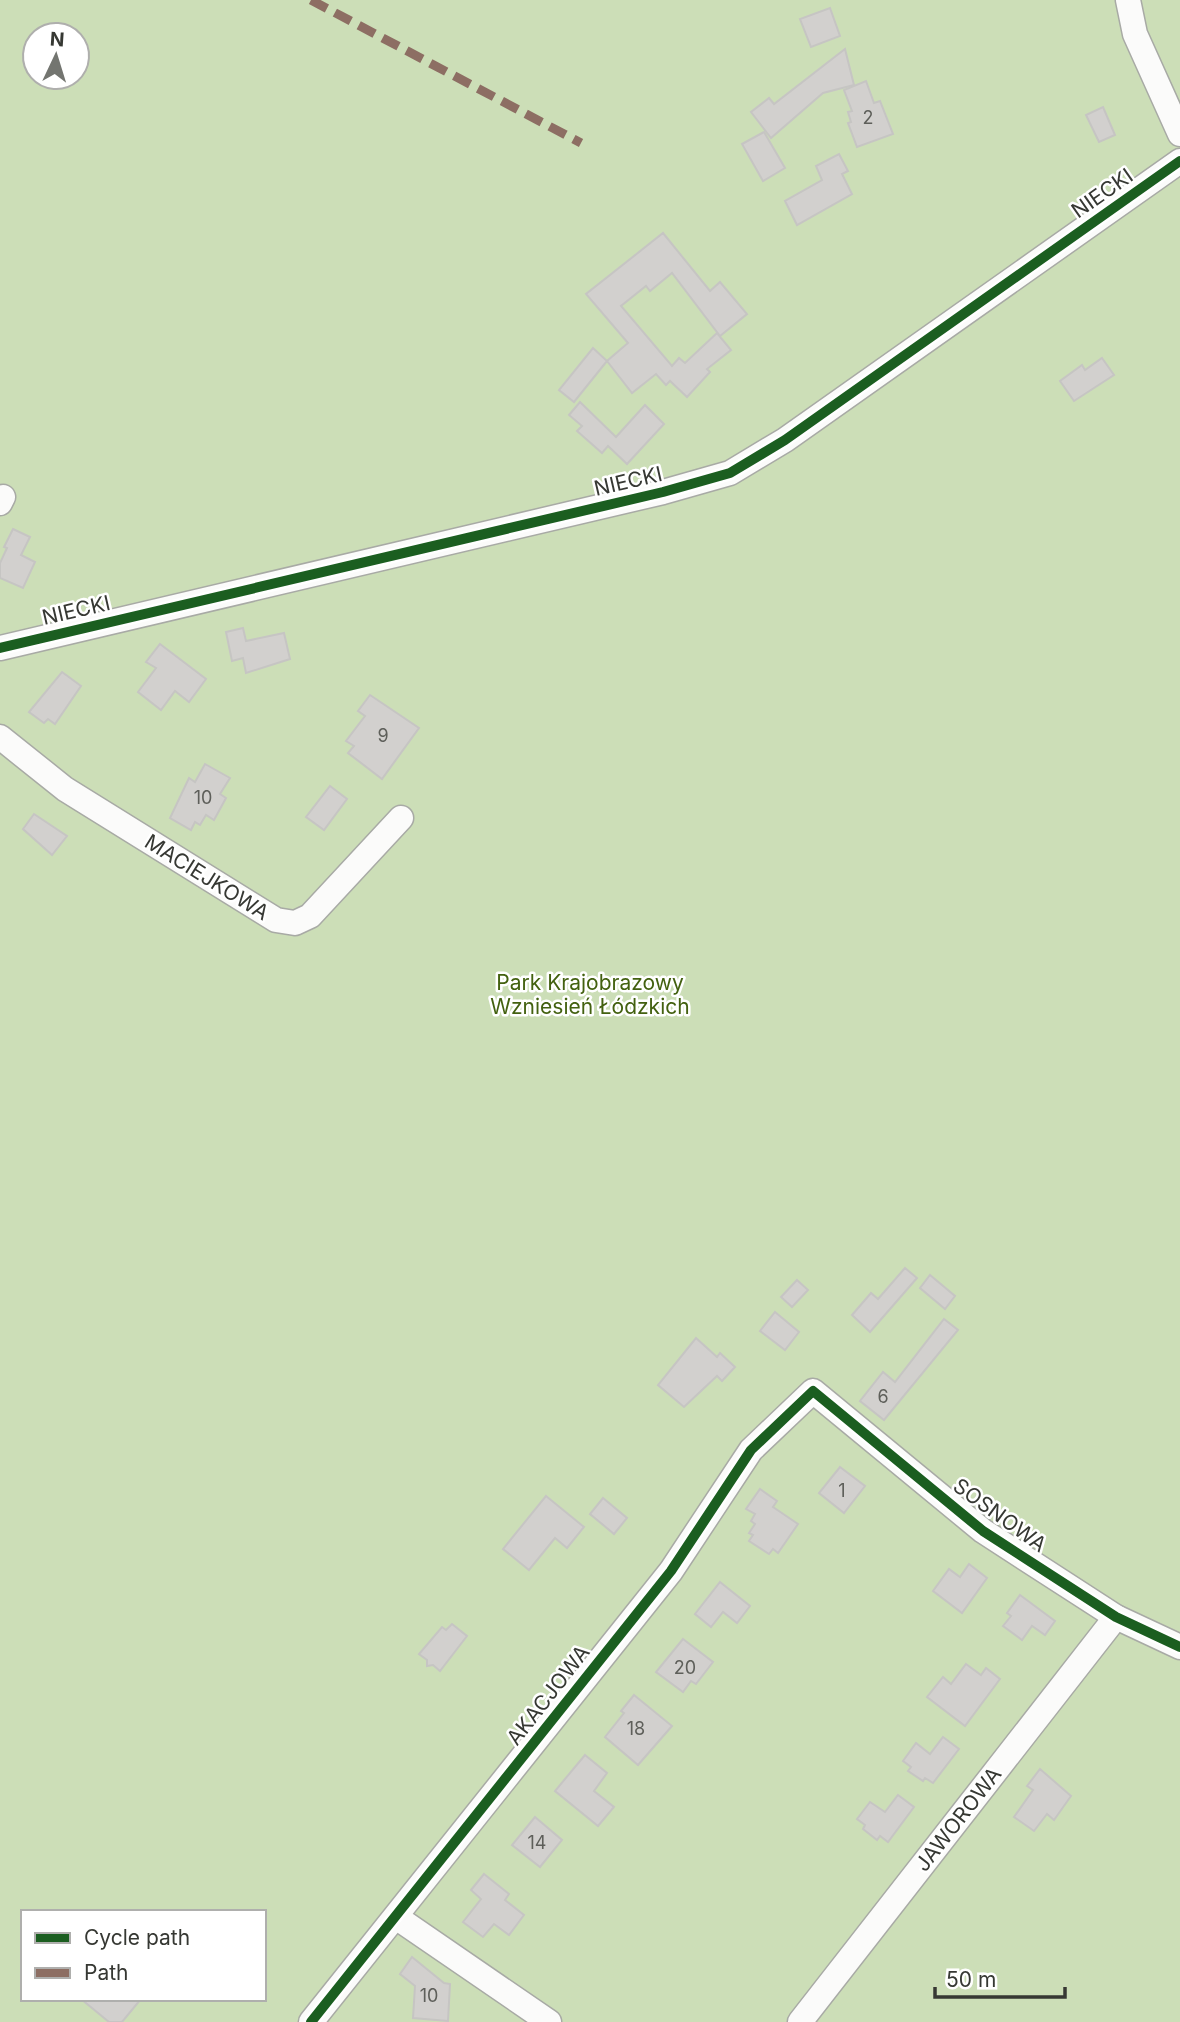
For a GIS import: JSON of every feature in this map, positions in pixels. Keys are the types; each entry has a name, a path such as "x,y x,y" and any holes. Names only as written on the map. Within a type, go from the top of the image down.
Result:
{"street":[{"path":"1128,0 1135,34 1180,134"},
{"name":"NIECKI","path":"0,648 663,492 730,473 785,440 1180,161"},
{"name":"MACIEJKOWA","path":"0,737 65,789 276,920 295,922 310,916 401,818"},
{"name":"SOSNOWA","path":"813,1391 983,1531 1116,1617 1180,1647"},
{"name":"AKACJOWA","path":"311,2022 671,1571 751,1450 813,1391"},
{"name":"JAWOROWA","path":"800,2022 1116,1617"},
{"path":"396,1917 549,2022"}],"green space":[{"name":"Park Krajobrazowy Wzniesień Łódzkich","path":"0,0 1180,0 1180,2022 0,2022"}],"building":[{"path":"830,8 840,36 811,47 800,19"},
{"path":"845,49 854,85 823,93 771,138 751,112 769,98 774,104"},
{"path":"866,81 874,103 880,101 893,134 857,147 848,123 851,122 848,112 852,111 844,90"},
{"path":"1103,107 1115,135 1099,142 1086,115"},
{"path":"764,132 785,168 763,181 742,144"},
{"path":"839,154 848,171 842,174 852,194 797,225 785,201 822,180 816,166"},
{"path":"663,233 710,291 720,282 747,314 720,336 672,273 650,291 646,286 621,306 672,366 679,358 685,363 717,333 731,350 707,369 710,372 687,397 670,381 666,385 656,374 632,393 607,361 628,343 586,294"},
{"path":"593,348 607,361 574,402 559,390"},
{"path":"1102,358 1114,375 1074,401 1060,381 1082,365 1085,370"},
{"path":"580,402 616,437 645,405 664,424 627,464 608,446 602,453 577,431 582,426 569,415"},
{"path":"13,529 30,537 21,555 35,562 23,588 0,578 0,563 7,548 4,547"},
{"path":"243,628 246,641 284,633 290,659 246,673 243,658 232,661 226,632"},
{"path":"160,644 206,679 189,702 175,691 161,710 138,692 156,668 146,662"},
{"path":"62,672 81,686 55,724 48,719 44,723 29,712"},
{"path":"370,695 419,728 382,779 348,753 354,746 346,741 365,716 358,711"},
{"path":"205,764 230,778 220,794 226,798 214,820 206,815 200,825 195,822 191,830 170,818 189,778 195,782"},
{"path":"330,786 347,799 324,830 306,817"},
{"path":"34,814 67,836 52,855 23,829"},
{"path":"905,1268 917,1278 870,1332 852,1315 871,1293 878,1299"},
{"path":"930,1275 955,1296 945,1309 920,1288"},
{"path":"797,1280 808,1290 792,1307 781,1297"},
{"path":"775,1312 799,1332 785,1350 760,1331"},
{"path":"944,1319 958,1330 884,1420 860,1401 883,1372 895,1382"},
{"path":"696,1338 717,1357 720,1353 735,1367 722,1381 717,1376 684,1407 658,1385"},
{"path":"840,1467 865,1486 844,1513 819,1493"},
{"path":"760,1489 777,1501 773,1507 798,1524 778,1553 773,1549 769,1554 749,1541 753,1535 749,1533 755,1524 751,1521 755,1514 746,1509"},
{"path":"546,1496 584,1527 567,1548 555,1538 529,1570 503,1549"},
{"path":"603,1498 627,1518 614,1534 590,1514"},
{"path":"969,1564 987,1578 962,1613 933,1591 949,1569 960,1577"},
{"path":"720,1582 750,1606 737,1623 723,1612 711,1627 695,1614"},
{"path":"1020,1595 1055,1621 1045,1635 1032,1626 1022,1640 1003,1626 1011,1616 1007,1613"},
{"path":"452,1624 467,1636 440,1671 433,1665 427,1666 427,1660 419,1654 442,1627 446,1630"},
{"path":"683,1639 713,1662 696,1684 691,1681 683,1692 656,1672"},
{"path":"966,1664 981,1675 986,1668 1000,1679 965,1726 927,1697 943,1677 951,1684"},
{"path":"634,1695 672,1726 638,1765 605,1737"},
{"path":"943,1737 959,1749 933,1783 925,1778 923,1781 908,1771 911,1767 903,1761 916,1743 930,1754"},
{"path":"585,1755 607,1773 594,1791 614,1807 598,1826 555,1791"},
{"path":"1040,1769 1071,1796 1054,1820 1047,1814 1034,1831 1014,1817 1033,1790 1027,1786"},
{"path":"898,1795 914,1807 888,1842 880,1836 877,1840 863,1829 865,1825 857,1819 870,1802 885,1812"},
{"path":"535,1817 562,1840 540,1867 512,1845"},
{"path":"484,1874 509,1894 505,1900 524,1915 509,1935 494,1924 483,1937 463,1922 481,1899 471,1890"},
{"path":"412,1957 444,1983 450,1984 448,2021 413,2018 415,1986 400,1974"},
{"path":"83,2001 139,2001 122,2022 109,2022"}],"marked path":[{"path":"311,0 581,143"}],"cycle path":[{"path":"0,648 663,492 730,473 785,440 1180,161"},
{"path":"311,2022 671,1571 751,1450 813,1391 983,1531 1116,1617 1180,1647"}]}
